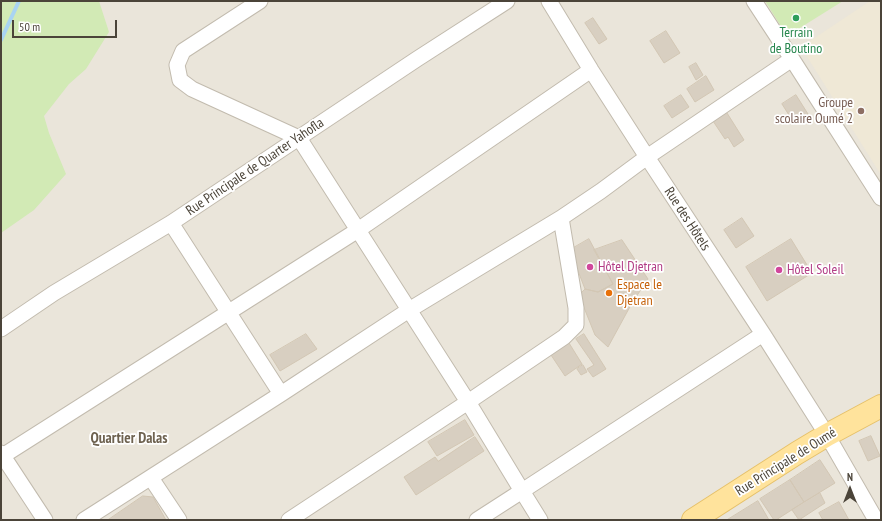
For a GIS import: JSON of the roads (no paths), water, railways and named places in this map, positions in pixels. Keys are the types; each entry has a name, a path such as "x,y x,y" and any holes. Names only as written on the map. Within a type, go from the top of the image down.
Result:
{"main road":[{"name":"Rue Principale de Oumé","path":"693,520 797,453 881,406"}],"street":[{"path":"260,1 183,51 177,65 180,80 192,89 299,138 468,402 540,520"},
{"name":"Rue Principale de Quarter Yahofla","path":"1,329 54,293 171,223 507,1"},
{"name":"Rue des Hôtels","path":"549,1 591,70 763,334 877,516"},
{"path":"754,1 881,198"},
{"path":"84,520 409,310 561,218 602,191 647,157 792,59"},
{"path":"44,520 2,455 229,313 358,230 591,70"},
{"path":"289,520 564,337 576,325 576,308 561,218"},
{"path":"171,223 281,394"},
{"path":"477,520 763,334"},
{"path":"151,478 179,520"}],"waterway":[{"path":"1,40 19,1"}],"place":[{"name":"Terrain de Boutino","path":"796,18"},
{"name":"Groupe scolaire Oumé 2","path":"861,111"},
{"name":"Hôtel Djetran","path":"590,267"},
{"name":"Hôtel Soleil","path":"779,270"},
{"name":"Espace le Djetran","path":"609,293"}],"district":[{"name":"Quartier Dalas","path":"129,439"}]}
